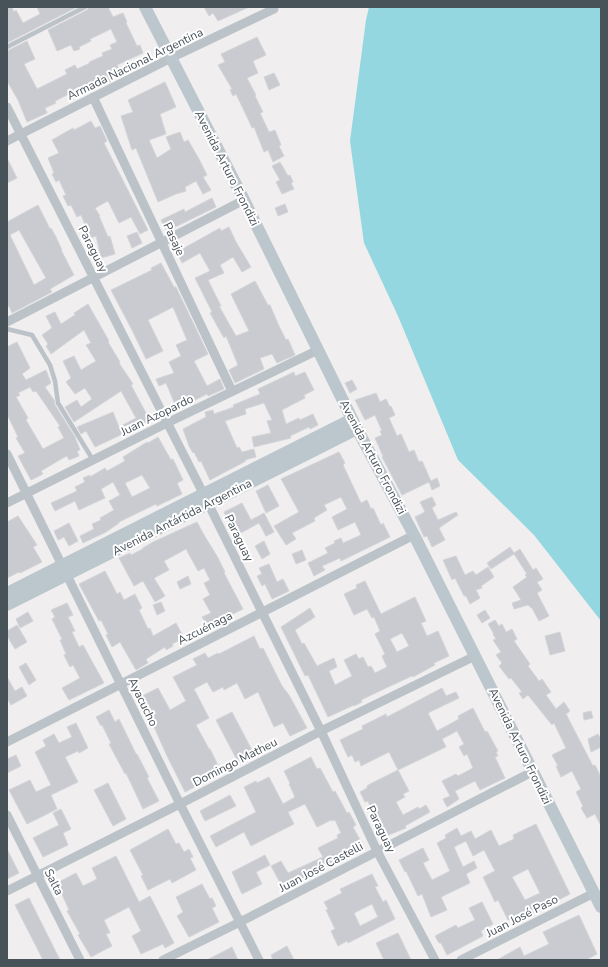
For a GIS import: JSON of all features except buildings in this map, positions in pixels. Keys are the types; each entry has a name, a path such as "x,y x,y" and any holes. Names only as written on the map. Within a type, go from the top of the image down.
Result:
{"main road":[{"name":"Avenida Arturo Frondizi","path":"145,7 244,200 355,424 414,535 601,907"},
{"name":"Avenida Antártida Argentina","path":"7,605 65,570 355,424"},
{"name":"Avenida Antártida Argentina","path":"7,593 65,570"}],"street":[{"name":"Armada Nacional Argentina","path":"7,141 171,58 274,9"},
{"name":"Pasaje","path":"93,97 232,391"},
{"name":"Paraguay","path":"7,107 206,499 321,731 377,851 435,960"},
{"path":"7,322 244,200"},
{"name":"Juan Azopardo","path":"7,503 318,350"},
{"name":"Ayacucho","path":"7,454 259,960"},
{"name":"Azcuénaga","path":"7,742 414,535"},
{"name":"Domingo Matheu","path":"7,891 321,731 475,656"},
{"name":"Juan José Castelli","path":"163,960 532,772"},
{"name":"Salta","path":"7,815 80,960"},
{"name":"Juan José Paso","path":"461,960 594,893"}],"lane":[{"path":"7,47 85,7"},
{"path":"7,329 32,335 50,365 55,381 58,403 93,460"}],"water":[{"path":"369,7 601,7 601,621 534,535 458,460 398,316 364,243 350,141"}]}
